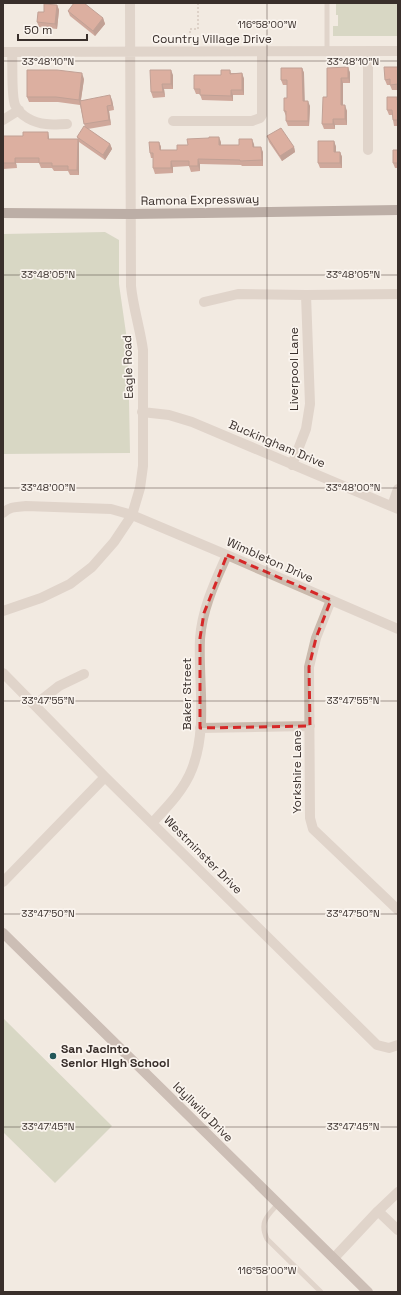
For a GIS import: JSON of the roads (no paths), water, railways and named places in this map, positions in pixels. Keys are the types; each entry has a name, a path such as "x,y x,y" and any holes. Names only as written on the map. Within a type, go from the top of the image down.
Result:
{"main road":[{"name":"Ramona Expressway","path":"3,213 131,214 398,210"}],"street":[{"name":"Eagle Road","path":"3,611 41,598 70,584 92,567 114,542 132,515 140,488 143,466 143,350 131,286 130,3"},
{"path":"368,51 368,150"},
{"name":"Country Village Drive","path":"8,52 398,51"},
{"path":"8,52 15,104 19,110 28,118 39,123 47,125 67,124"},
{"path":"173,121 252,121 260,118 262,115 262,52"},
{"path":"3,120 19,110"},
{"path":"204,302 238,294 398,294"},
{"name":"Liverpool Lane","path":"292,465 306,428 310,404 306,295"},
{"name":"Buckingham Drive","path":"142,412 169,415 192,422 395,507"},
{"path":"395,507 398,489"},
{"name":"Wimbleton Drive","path":"3,513 9,508 26,506 111,509 132,515 398,629"},
{"name":"Baker Street","path":"152,823 178,795 192,771 199,749 200,638 204,613 212,588 227,555"},
{"name":"Yorkshire Lane","path":"331,600 316,638 309,667 310,818 313,829 398,910"},
{"name":"Westminster Drive","path":"3,673 105,777 377,1045 394,1046"},
{"path":"35,705 59,686 84,674"},
{"path":"200,728 310,726"},
{"path":"3,882 105,777"},
{"name":"Idyllwild Drive","path":"3,933 368,1292"},
{"path":"334,1258 398,1192"},
{"path":"378,1211 398,1230"}],"lane":[{"path":"327,3 327,52"},
{"path":"278,1204 264,1221 264,1232 267,1238 321,1292"}],"place":[{"name":"San Jacinto Senior High School","path":"53,1056"}]}
